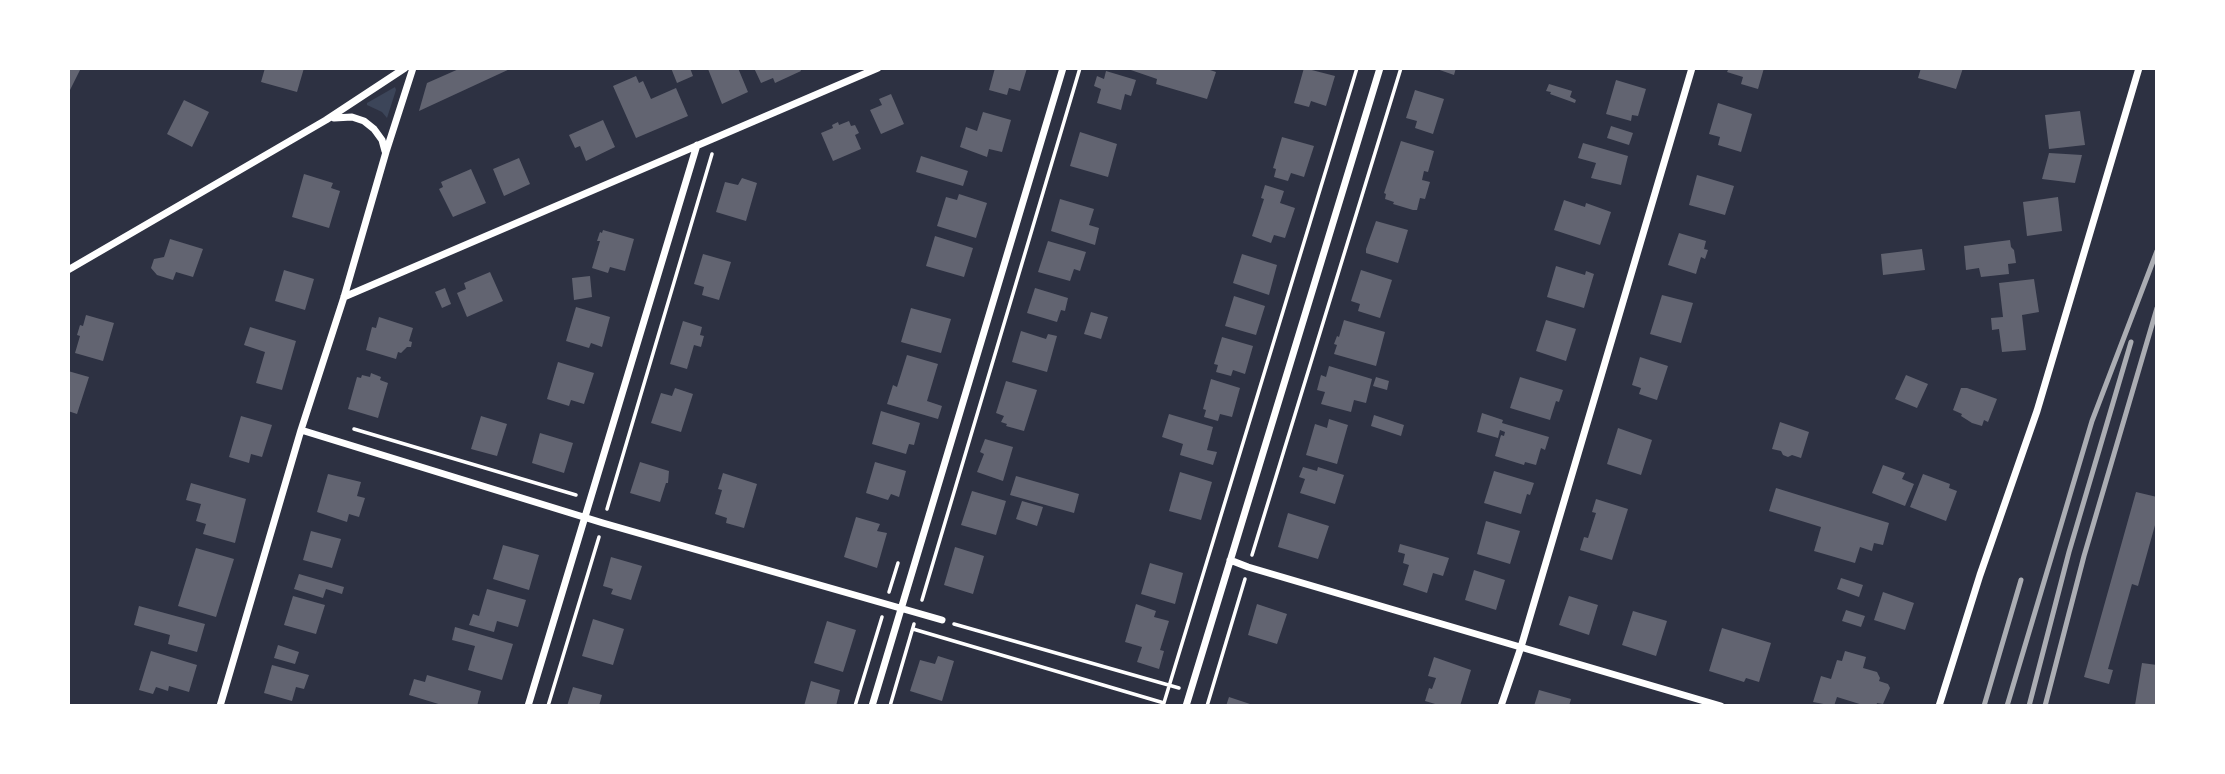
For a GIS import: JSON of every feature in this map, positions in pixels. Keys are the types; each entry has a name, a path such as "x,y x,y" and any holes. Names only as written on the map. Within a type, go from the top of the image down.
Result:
{"street":[{"path":"68,270 326,120 405,68"},
{"path":"220,706 301,430 413,68"},
{"path":"344,297 878,68"},
{"path":"872,706 1063,68"},
{"path":"1186,706 1380,68"},
{"path":"1501,706 1521,647 1692,68"},
{"path":"1939,706 1980,575 2037,411 2139,68"},
{"path":"326,120 352,117 364,121 382,139 386,152"},
{"path":"528,706 697,145"},
{"path":"301,430 603,523 942,620"},
{"path":"1230,560 1721,706"}],"path":[{"path":"890,706 1080,68"},
{"path":"913,629 1164,704 1357,68"},
{"path":"1207,706 1401,68"},
{"path":"548,706 718,136"},
{"path":"352,429 576,495"},
{"path":"942,620 1191,692"}],"shaded area":[{"path":"395,87 387,118 382,112 367,105 367,103"}],"building":[{"path":"68,68 81,68 68,94"},
{"path":"265,68 304,68 297,92 261,82"},
{"path":"461,68 512,68 419,111 427,83"},
{"path":"671,68 690,68 693,76 677,83"},
{"path":"738,68 748,92 722,104 708,69"},
{"path":"754,68 800,68 801,71 775,83 773,78 761,83"},
{"path":"995,68 1027,68 1020,91 1009,88 1007,95 989,90"},
{"path":"1125,68 1204,68 1216,72 1207,99 1156,84 1157,79"},
{"path":"1304,68 1335,76 1326,106 1311,101 1309,107 1294,103"},
{"path":"1434,68 1456,68 1454,75"},
{"path":"1729,68 1764,68 1758,89 1741,84 1743,77 1727,72"},
{"path":"1921,68 1963,68 1956,89 1918,78"},
{"path":"1106,71 1136,80 1131,96 1125,94 1121,110 1097,103 1101,89 1094,86 1097,76 1104,79"},
{"path":"636,76 639,83 643,81 651,99 676,88 688,116 636,138 613,86"},
{"path":"1616,80 1646,89 1638,116 1632,115 1631,121 1606,114"},
{"path":"1549,84 1572,91 1570,97 1576,100 1575,103 1550,94 1551,92 1546,91"},
{"path":"1415,90 1444,99 1433,134 1415,128 1417,121 1406,118"},
{"path":"891,94 904,124 881,134 870,110 882,105 879,99"},
{"path":"184,100 209,112 192,147 167,134"},
{"path":"1718,103 1752,114 1741,152 1718,145 1720,137 1709,134"},
{"path":"2080,111 2085,145 2049,149 2045,115"},
{"path":"983,112 1011,120 1002,152 989,149 987,157 960,147 966,127 977,131"},
{"path":"603,120 615,147 586,161 580,146 575,148 569,135"},
{"path":"849,121 859,133 855,135 861,149 833,161 821,133 833,128 832,125 838,122 839,125"},
{"path":"1611,126 1633,133 1629,145 1607,138"},
{"path":"1080,132 1117,144 1108,177 1070,166"},
{"path":"1282,137 1314,146 1304,177 1291,173 1288,181 1274,177 1276,169 1273,168"},
{"path":"1401,141 1434,151 1428,172 1424,171 1422,180 1430,182 1425,199 1420,198 1417,210 1393,204 1394,202 1385,199 1384,193"},
{"path":"1583,143 1628,156 1621,185 1591,178 1596,163 1578,158"},
{"path":"2049,153 2082,155 2075,183 2042,179"},
{"path":"921,156 968,171 963,186 916,172"},
{"path":"519,158 530,184 504,196 493,169"},
{"path":"471,169 486,203 453,217 439,189 443,187 441,182"},
{"path":"304,174 333,183 331,188 340,191 329,228 292,217"},
{"path":"1697,175 1734,186 1725,215 1689,205"},
{"path":"742,178 757,183 746,221 716,212 725,182 738,185"},
{"path":"1265,185 1284,191 1280,203 1295,208 1285,238 1274,235 1271,243 1252,236 1264,199 1261,198"},
{"path":"959,194 987,203 976,238 937,226 946,197 957,200"},
{"path":"2058,197 2062,231 2027,236 2023,202"},
{"path":"1060,199 1094,209 1089,225 1099,228 1095,245 1051,231"},
{"path":"1564,200 1585,207 1586,203 1611,212 1600,245 1554,230"},
{"path":"1376,221 1408,230 1398,263 1366,253"},
{"path":"603,230 634,239 625,271 610,267 608,273 592,268 600,241 597,241"},
{"path":"1679,233 1706,241 1704,249 1708,250 1705,259 1701,257 1696,274 1668,265"},
{"path":"935,236 973,248 964,277 926,266"},
{"path":"170,239 203,249 193,277 176,272 173,280 157,275 151,268 154,259 164,257"},
{"path":"2010,240 2016,263 2008,264 2009,274 1981,277 1979,268 1966,270 1964,246"},
{"path":"1048,241 1086,252 1080,271 1074,269 1070,281 1038,272"},
{"path":"1922,249 1925,270 1883,275 1881,254"},
{"path":"703,254 731,262 719,300 702,295 704,287 694,284"},
{"path":"1242,254 1277,265 1269,295 1233,283"},
{"path":"1556,266 1585,275 1586,271 1594,274 1584,308 1547,297"},
{"path":"284,270 314,279 305,310 275,301"},
{"path":"1361,270 1392,280 1380,318 1358,311 1360,304 1351,301"},
{"path":"490,272 503,301 467,317 457,293 466,289 464,283"},
{"path":"590,276 592,297 574,300 572,278"},
{"path":"2034,279 2039,312 2022,315 2026,350 2002,352 1999,329 1992,330 1991,318 2003,317 1999,283"},
{"path":"445,288 451,304 442,308 435,292"},
{"path":"1035,288 1068,298 1065,311 1061,310 1057,322 1027,313"},
{"path":"1662,295 1693,303 1681,343 1650,334"},
{"path":"1234,296 1265,306 1256,335 1225,326"},
{"path":"576,307 610,317 602,347 591,343 589,348 566,341"},
{"path":"911,308 951,319 941,353 901,342"},
{"path":"1091,312 1108,317 1101,339 1084,334"},
{"path":"86,315 114,323 103,361 75,353 80,336 77,335"},
{"path":"379,317 413,328 409,341 412,342 411,347 398,352 396,359 366,350 372,327 376,328"},
{"path":"1344,320 1385,332 1376,366 1334,354 1337,345 1334,344"},
{"path":"1546,320 1576,329 1566,361 1536,351"},
{"path":"683,321 702,327 700,335 704,336 701,347 694,345 687,369 670,364"},
{"path":"250,327 296,341 282,390 256,383 265,352 244,345"},
{"path":"1021,331 1046,339 1048,334 1057,336 1047,372 1012,362"},
{"path":"1222,337 1253,346 1245,374 1233,370 1231,376 1216,372 1218,365 1214,364"},
{"path":"907,355 938,364 927,401 942,406 938,419 887,404 893,385 897,387"},
{"path":"1640,357 1668,366 1657,400 1639,394 1641,388 1632,385"},
{"path":"558,362 594,373 584,404 571,400 569,406 547,399"},
{"path":"1329,366 1372,379 1366,403 1354,400 1351,412 1321,404 1325,392 1317,390 1321,375 1326,377"},
{"path":"68,371 89,377 77,414 68,411"},
{"path":"371,373 388,383 378,418 348,409 357,377 370,377"},
{"path":"1906,375 1928,384 1917,408 1895,399"},
{"path":"1376,377 1389,381 1387,390 1373,386"},
{"path":"1520,377 1563,390 1550,420 1510,408"},
{"path":"1211,379 1240,388 1232,417 1220,414 1218,421 1204,417 1206,410 1203,409"},
{"path":"1006,381 1037,390 1024,431 1006,426 1007,424 1001,422 1004,416 996,413"},
{"path":"675,388 693,394 681,432 651,423 661,393 672,396"},
{"path":"1961,388 1997,399 1988,422 1984,420 1982,426 1972,423 1953,410"},
{"path":"881,411 920,423 914,445 909,444 906,454 872,444"},
{"path":"1482,413 1503,420 1502,423 1549,437 1545,450 1541,448 1536,465 1525,462 1524,465 1495,456 1501,435 1504,436 1505,432 1500,430 1498,438 1477,432"},
{"path":"1169,414 1213,427 1207,450 1217,452 1213,465 1180,455 1183,444 1162,437"},
{"path":"1374,415 1404,425 1401,436 1371,426"},
{"path":"241,416 272,425 262,457 251,454 249,463 229,457"},
{"path":"481,416 507,424 497,456 471,449"},
{"path":"1329,419 1348,425 1337,464 1306,455 1315,424 1327,428"},
{"path":"1780,422 1809,432 1801,458 1792,455 1788,457 1781,451 1772,449"},
{"path":"1618,428 1652,440 1641,475 1607,464"},
{"path":"540,433 573,443 564,473 532,463"},
{"path":"985,439 1013,447 1003,481 977,472 984,454 980,452"},
{"path":"640,462 669,471 668,483 660,502 630,493"},
{"path":"875,462 906,471 899,497 891,494 888,500 866,493"},
{"path":"1883,465 1905,473 1902,479 1914,484 1905,506 1872,493"},
{"path":"1303,467 1317,471 1318,467 1344,475 1335,504 1300,493 1305,479 1299,477"},
{"path":"1494,471 1534,483 1530,495 1527,494 1521,514 1484,503"},
{"path":"1180,472 1212,482 1201,520 1169,511"},
{"path":"723,473 757,484 744,528 726,523 727,518 715,514 722,490 718,489"},
{"path":"328,474 361,482 357,496 365,498 359,517 349,514 347,522 317,512"},
{"path":"1923,474 1950,484 1949,488 1957,491 1946,521 1910,507"},
{"path":"1016,476 1079,494 1074,513 1010,495"},
{"path":"191,483 246,499 235,543 203,534 206,524 196,521 201,504 186,500"},
{"path":"1776,488 1889,523 1883,545 1874,543 1872,551 1860,547 1855,563 1814,551 1821,527 1769,511"},
{"path":"972,491 1006,501 996,535 961,525"},
{"path":"2136,492 2157,497 2157,518 2138,586 2132,584 2108,669 2113,670 2109,684 2084,677"},
{"path":"1596,499 1628,509 1612,560 1580,550 1584,537 1588,538 1596,513 1592,512"},
{"path":"1022,501 1043,507 1037,526 1016,519"},
{"path":"1288,513 1329,526 1318,559 1278,547"},
{"path":"856,517 880,524 877,531 887,533 877,568 844,557"},
{"path":"1486,521 1520,531 1510,564 1477,554"},
{"path":"311,531 341,539 332,568 303,560"},
{"path":"1400,544 1449,558 1443,576 1433,573 1427,593 1403,585 1409,565 1403,563 1405,554 1398,552"},
{"path":"503,545 539,555 529,590 493,579"},
{"path":"955,547 984,556 973,594 944,585"},
{"path":"196,548 234,559 216,617 178,606"},
{"path":"611,557 642,566 631,600 611,594 613,589 603,586"},
{"path":"1150,563 1183,573 1175,604 1141,594"},
{"path":"1474,570 1505,580 1496,610 1465,600"},
{"path":"299,574 344,587 342,594 326,589 323,598 294,589"},
{"path":"1841,578 1863,585 1859,597 1837,589"},
{"path":"487,589 526,600 518,627 497,621 494,632 469,625 473,614 479,616"},
{"path":"1883,592 1914,603 1905,630 1874,620"},
{"path":"293,596 325,605 316,634 284,625"},
{"path":"1569,596 1598,605 1589,635 1559,625"},
{"path":"1136,604 1156,611 1154,617 1169,621 1160,650 1164,651 1159,669 1137,662 1142,647 1125,642"},
{"path":"1257,604 1287,614 1277,644 1248,635"},
{"path":"139,606 205,624 197,652 168,644 170,635 134,625"},
{"path":"1846,610 1865,616 1861,627 1842,621"},
{"path":"1633,611 1667,621 1656,656 1622,645"},
{"path":"593,619 624,629 613,665 582,656"},
{"path":"827,621 856,630 843,672 814,663"},
{"path":"455,627 513,644 502,680 468,670 475,646 452,640"},
{"path":"1722,628 1771,643 1759,682 1746,678 1744,682 1709,671"},
{"path":"278,645 299,652 295,664 274,658"},
{"path":"151,651 197,665 189,692 169,686 168,691 156,687 153,694 139,690"},
{"path":"1845,651 1866,657 1863,668 1877,672 1879,681 1888,684 1890,688 1883,704 1866,706 1837,697 1834,706 1813,702 1821,676 1831,679 1837,660 1842,661"},
{"path":"938,656 954,661 942,701 910,691 920,660 935,664"},
{"path":"1434,657 1471,670 1460,706 1442,706 1425,701 1436,678 1428,676"},
{"path":"2142,663 2157,665 2157,706 2135,705"},
{"path":"272,665 309,675 304,689 296,687 292,701 264,693"},
{"path":"427,675 481,691 477,706 445,706 409,695 414,679 425,682"},
{"path":"811,681 840,690 836,706 804,706"},
{"path":"573,687 602,695 599,706 567,706"},
{"path":"1539,690 1571,699 1569,706 1534,706"},
{"path":"1229,697 1253,705 1253,706 1226,706"}],"railway":[{"path":"2007,706 2092,421 2157,251"},
{"path":"2045,706 2084,556 2157,308"},
{"path":"2029,706 2069,552 2131,342"},
{"path":"1984,706 2021,580"}]}
